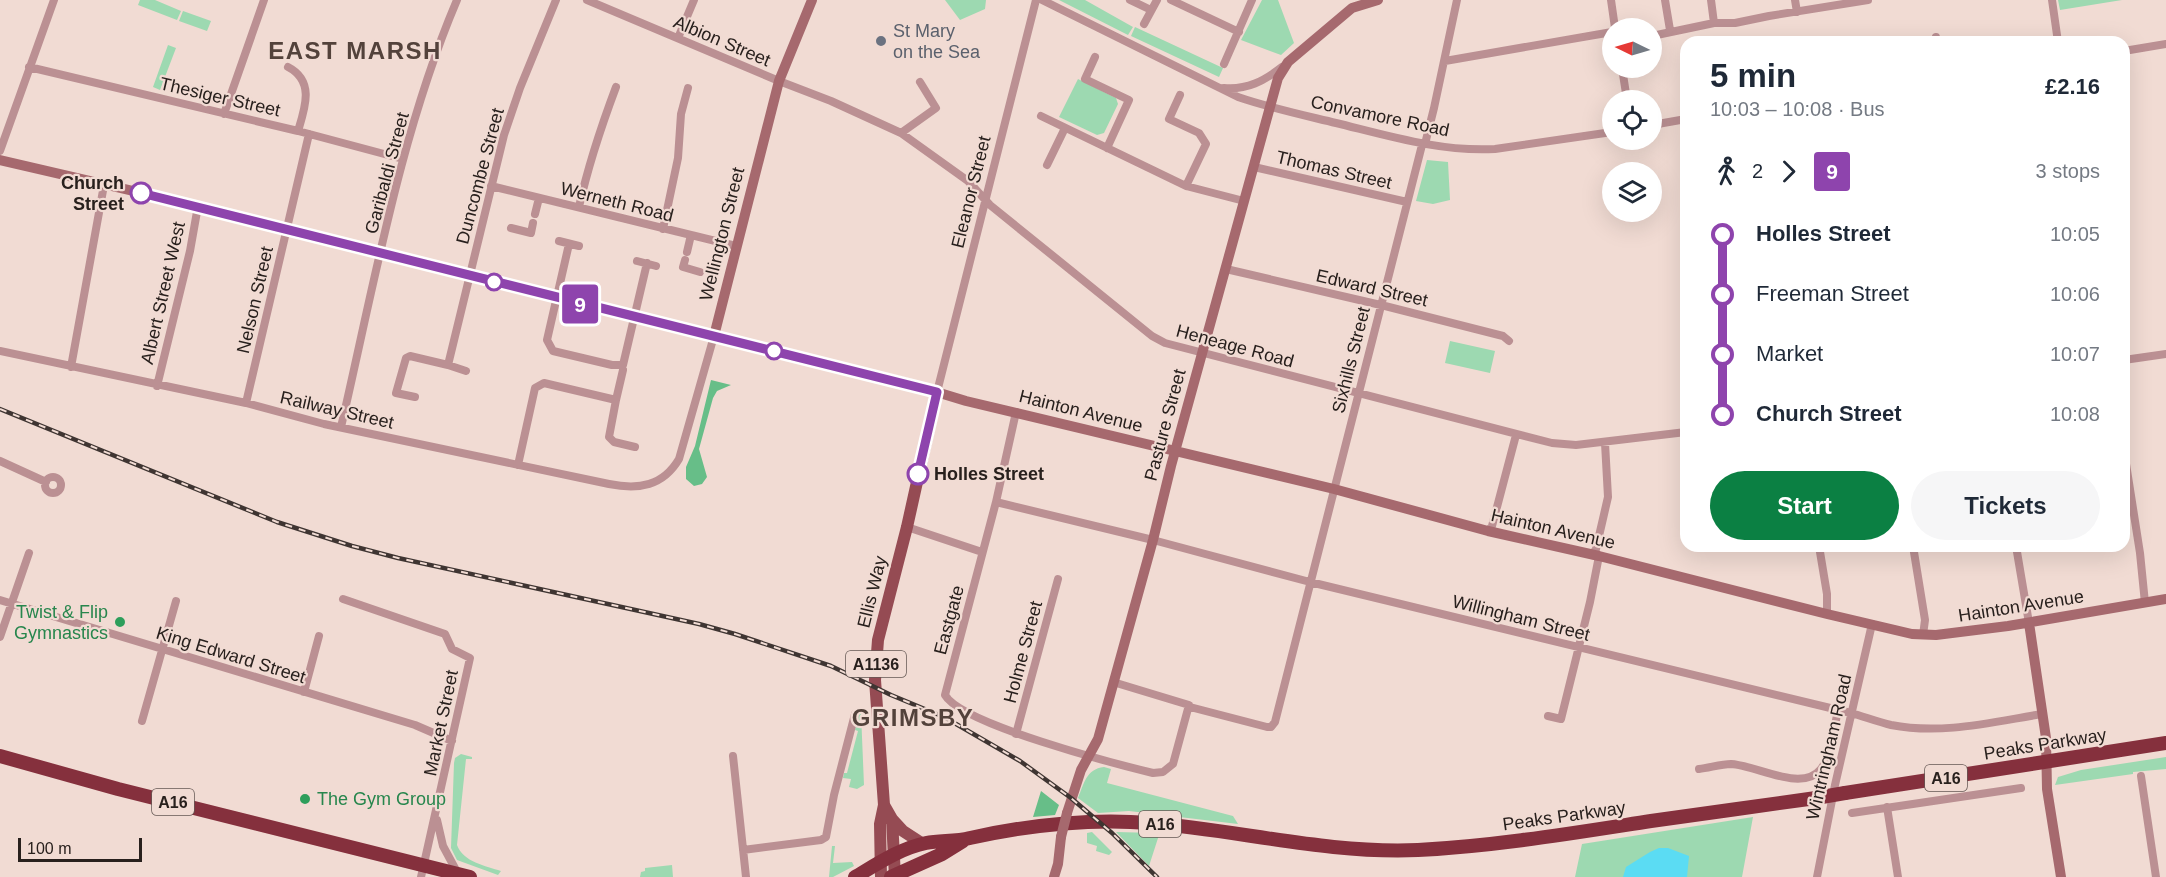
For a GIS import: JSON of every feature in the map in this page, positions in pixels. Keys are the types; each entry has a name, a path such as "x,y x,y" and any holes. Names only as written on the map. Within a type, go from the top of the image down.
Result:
{"highway":[{"name":"Peaks Parkway","path":"894,855 923,844 965,840 1011,829 1122,822 1356,849 1418,850 1516,843 2166,743"},
{"name":"A16","path":"0,756 422,871 464,875"},
{"name":"Peaks Parkway","path":"891,877 942,854 965,840"},
{"name":"A16","path":"855,877 894,855"}],"main road":[{"name":"Wellington Street","path":"714,336 779,81 812,0"},
{"path":"1351,4 1377,0"},
{"name":"Pasture Street","path":"1054,877 1061,837 1076,782 1098,740 1278,78 1288,62 1351,4"},
{"name":"Hainton Avenue","path":"0,160 198,206 966,401 1334,489 1488,531 1595,555 1827,614 1923,635 2029,622 2166,599"},
{"name":"Ellis Way","path":"891,877 881,862 880,824 884,805 875,680 878,640 907,527 937,392"},
{"path":"2029,622 2042,714 2047,761 2047,789 2061,877"},
{"name":"Ellis Way","path":"884,805 892,819 894,855 891,877"},
{"path":"892,819 903,831 923,844"}],"street":[{"path":"0,151 54,0"},
{"path":"224,114 264,0"},
{"name":"Garibaldi Street","path":"341,427 404,159 430,75 458,0"},
{"name":"Duncombe Street","path":"448,364 504,135 520,88 556,0"},
{"name":"Albion Street","path":"587,0 779,81"},
{"path":"678,38 694,0"},
{"name":"Eleanor Street","path":"937,392 1036,0"},
{"name":"Convamore Road","path":"1042,0 1241,98 1422,145 1476,150 1496,149 1602,133"},
{"path":"1130,0 1151,10"},
{"path":"1144,24 1156,0"},
{"path":"1172,0 1239,32"},
{"path":"1224,64 1252,0"},
{"name":"Sixhills Street","path":"1189,706 1271,727 1275,722 1357,393 1422,145 1426,140 1457,0"},
{"path":"1611,0 1614,18"},
{"path":"1665,0 1670,30"},
{"path":"1711,0 1714,23"},
{"path":"1795,0 1797,12"},
{"path":"1662,33 1714,23 1735,23 1868,0"},
{"path":"2052,0 2057,36"},
{"path":"1445,61 1602,34"},
{"path":"2130,50 2166,44"},
{"path":"1095,57 1084,79 1129,100 1107,148"},
{"name":"Convamore Road","path":"1217,86 1230,89 1252,85 1269,77 1288,62"},
{"name":"Thesiger Street","path":"29,66 404,159"},
{"path":"288,67 301,76 306,89 307,103 298,131"},
{"name":"Heneage Road","path":"779,81 831,101 901,133 968,181 985,199 1157,340 1552,443 1576,446 1680,433"},
{"path":"901,133 936,108 920,82"},
{"path":"579,207 599,133 616,87"},
{"path":"663,228 678,158 681,114 688,88"},
{"path":"1180,95 1169,119 1199,133 1206,144 1186,186"},
{"path":"1041,117 1186,186 1244,201"},
{"path":"1662,123 1680,120"},
{"path":"1047,165 1065,128"},
{"name":"Nelson Street","path":"246,404 309,134"},
{"name":"Thomas Street","path":"1254,166 1407,202"},
{"path":"71,367 104,185"},
{"name":"Werneth Road","path":"491,186 736,246"},
{"path":"512,228 534,233 538,198"},
{"name":"Albert Street West","path":"157,386 190,252 198,206"},
{"path":"691,235 683,261 700,272"},
{"path":"559,241 579,246"},
{"path":"569,244 547,340 553,351 616,366 623,365 647,263"},
{"path":"637,261 656,266"},
{"name":"Edward Street","path":"1226,269 1503,336 1509,341"},
{"name":"Wellington Street","path":"667,476 679,459 684,445 714,336"},
{"name":"Railway Street","path":"0,351 622,487 645,484 667,476"},
{"path":"2130,359 2166,354"},
{"path":"415,397 396,393 406,358 410,356 448,364 466,371"},
{"path":"623,370 609,437 614,442 635,447"},
{"path":"518,465 533,396 539,385 551,384 616,400"},
{"name":"Eastgate","path":"1016,412 996,502 945,695 957,706 1002,729 1017,734"},
{"path":"1488,531 1492,526 1516,435"},
{"path":"1548,716 1561,719 1579,648 1596,549 1607,505 1605,443"},
{"path":"0,461 46,482"},
{"path":"2130,489 2145,603"},
{"name":"Willingham Street","path":"996,502 1153,540 1310,582 1851,713 1889,725 1927,729 1962,727 2042,714"},
{"path":"907,527 982,552"},
{"path":"1820,552 1827,594 1827,614"},
{"path":"1914,552 1925,620 1923,635"},
{"path":"2017,552 2029,622"},
{"path":"0,637 29,553"},
{"name":"Holme Street","path":"1017,734 1058,579"},
{"name":"Market Street","path":"343,599 445,633 452,649 470,658 422,871"},
{"name":"King Edward Street","path":"0,600 415,725 452,741"},
{"path":"142,722 176,601"},
{"name":"Wintringham Road","path":"1817,877 1872,624"},
{"path":"304,692 319,636"},
{"path":"1017,734 1153,774 1163,772 1173,764 1189,706 1113,682"},
{"path":"1699,769 1732,764 1795,779 1809,777 1820,770 1826,759 1838,710"},
{"path":"743,850 821,840 826,837 834,795 855,714"},
{"path":"733,756 746,877"},
{"path":"2141,776 2156,877"},
{"path":"1852,813 2021,788"},
{"path":"1887,807 1898,877"},
{"path":"436,815 443,846 464,875"}],"green space":[{"path":"140,0 155,0 181,11 177,20 138,5"},
{"path":"945,0 986,0 985,9 960,20"},
{"path":"1059,0 1085,0 1133,27 1128,35"},
{"path":"1262,0 1278,0 1294,43 1281,55 1241,40"},
{"path":"2058,0 2122,0 2060,10"},
{"path":"183,11 211,21 207,31 179,21"},
{"path":"1135,27 1223,68 1219,77 1131,36"},
{"path":"168,45 176,48 160,90 153,87"},
{"path":"1078,79 1116,98 1118,104 1104,133 1097,135 1059,117"},
{"path":"1427,160 1448,162 1450,200 1433,204 1416,201"},
{"path":"1450,341 1495,351 1490,373 1445,363"},
{"path":"711,380 731,385 717,391 713,398 699,449 707,477 702,484 694,486 686,479 686,467 695,446"},
{"path":"859,713 861,713 864,785 857,789 849,787 851,779 843,778 844,773 847,773 858,731 855,730"},
{"path":"461,754 472,757 472,759 466,759 457,845 464,856 501,871 498,875 457,860 451,848 454,763 455,758"},
{"path":"2166,757 2166,769 2055,785 2058,777 2081,770"},
{"path":"1104,767 1111,769 1107,783 1233,816 1238,824 1129,811 1098,813 1078,798 1089,774"},
{"path":"1041,791 1059,805 1055,815 1033,817"},
{"path":"1753,817 1742,877 1575,877 1582,844"},
{"path":"1092,832 1112,852 1109,855 1096,851 1097,846 1087,843 1087,833"},
{"path":"1116,832 1159,835 1149,866"},
{"path":"832,846 835,846 833,863 852,862 854,866 829,877"},
{"path":"672,865 673,877 640,877 645,868"}],"water":[{"path":"1659,848 1668,848 1689,856 1687,877 1623,877 1626,867"}],"railway":[{"path":"0,409 277,522 352,546 699,624 831,666 944,717 1020,761 1071,798 1112,833 1157,877"}],"bus line":[{"name":"9","path":"141,193 937,392 918,474"}],"place":[{"name":"St Mary on the Sea","path":"881,41"},
{"name":"Church Street","path":"141,193"},
{"name":"Holles Street","path":"918,474"},
{"name":"Twist & Flip Gymnastics","path":"120,622"},
{"name":"The Gym Group","path":"305,799"}],"district":[{"name":"EAST MARSH","path":"355,51"},
{"name":"GRIMSBY","path":"913,718"}]}
